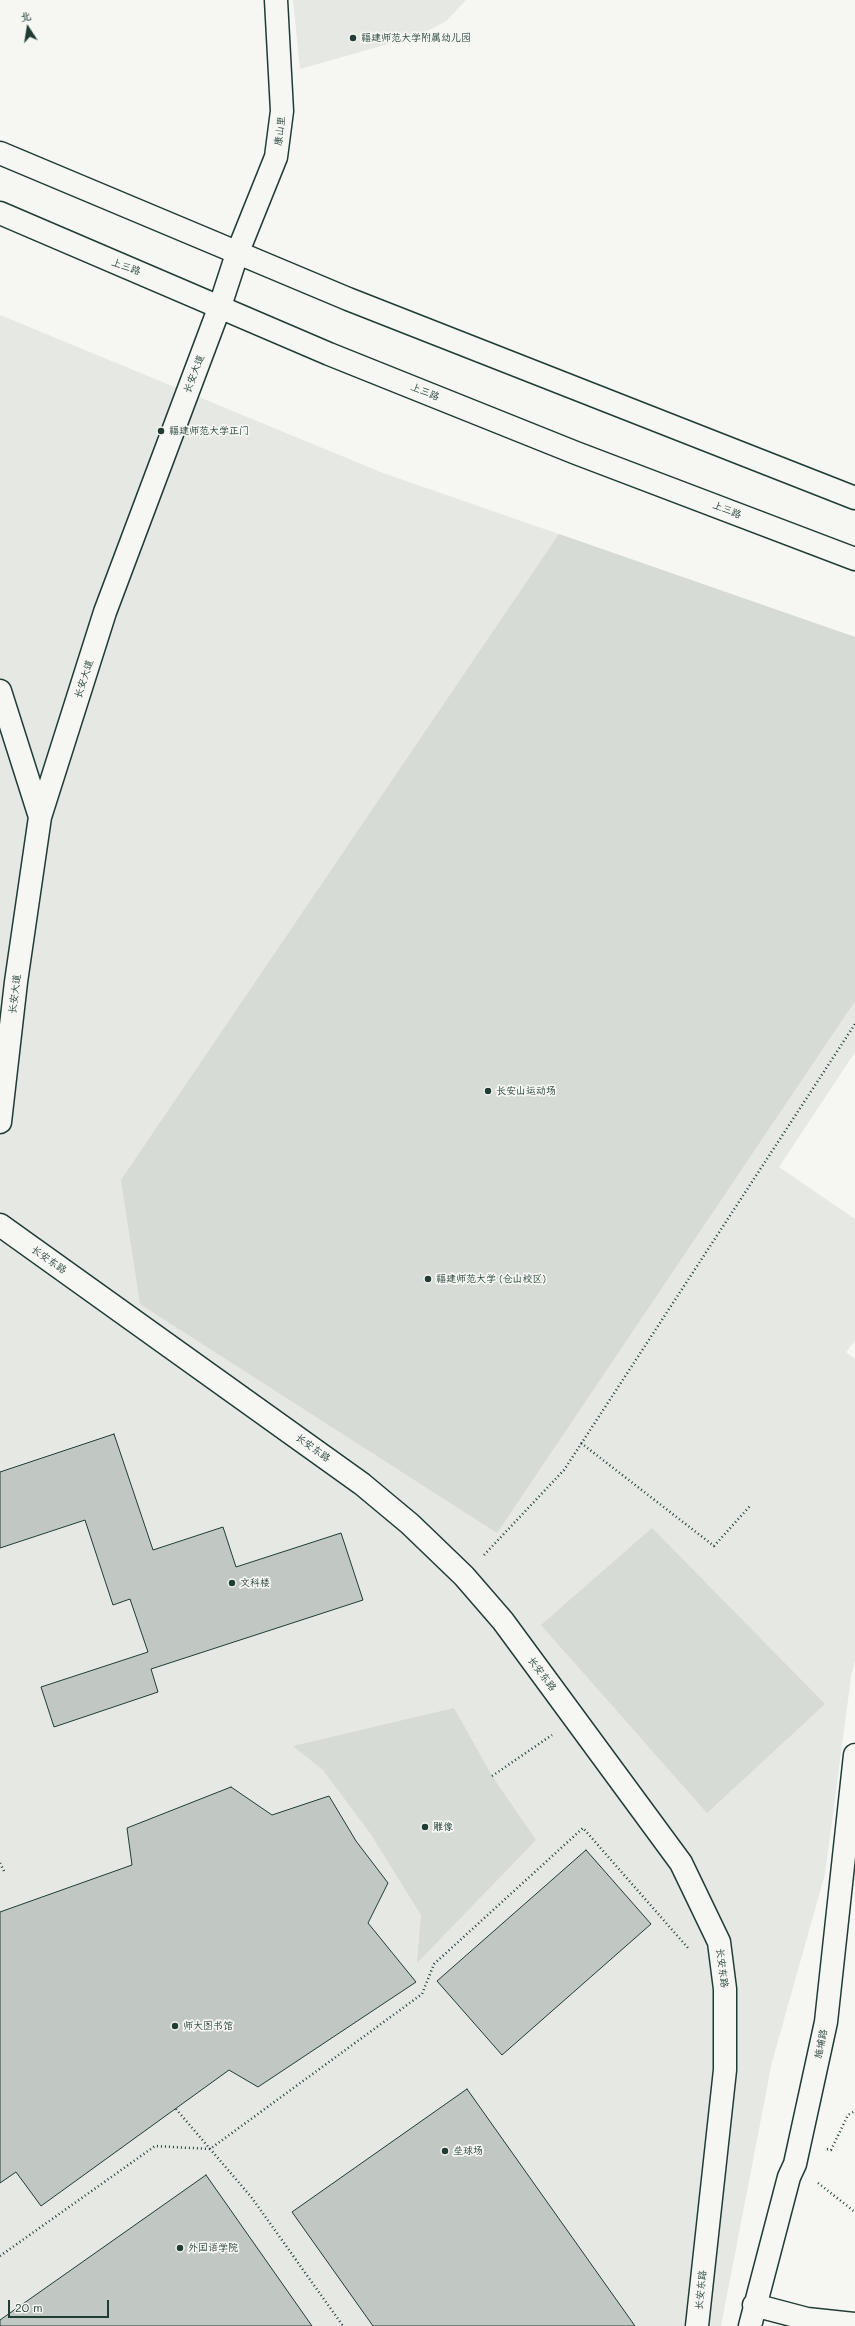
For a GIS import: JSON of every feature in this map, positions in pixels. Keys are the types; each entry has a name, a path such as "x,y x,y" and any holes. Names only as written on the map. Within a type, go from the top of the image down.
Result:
{"street":[{"name":"康山里","path":"237,254 276,157 281,133 282,111 276,0"},
{"path":"0,153 172,224 237,254 855,498"},
{"name":"上三路","path":"0,213 329,354 562,447 855,559"},
{"name":"长安大道","path":"0,1122 8,977 40,817 105,612 220,306 237,254"},
{"path":"0,691 40,817"},
{"name":"长安东路","path":"0,1225 362,1484 410,1524 464,1576 503,1621 681,1863 719,1942 725,1989 725,2070 697,2326"},
{"name":"施埔路","path":"750,2326 754,2305 789,2177 795,2164 831,1992 855,1754"},
{"path":"754,2305 808,2318 855,2324"}],"path":[{"path":"464,1576 564,1470 855,1024"},
{"path":"581,1443 714,1546 750,1506"},
{"path":"492,1776 575,1718"},
{"path":"0,2256 155,2146 210,2149 422,1994 434,1964 583,1828 695,1956 719,1942"},
{"path":"0,1863 4,1871"},
{"path":"176,2109 252,2198 343,2326"},
{"path":"795,2164 855,2212"}],"shaded area":[{"name":"福建师范大学附属幼儿园","path":"293,0 466,0 446,21 420,35 300,69"},
{"name":"福建师范大学 (仓山校区)","path":"0,315 383,473 855,637 855,1052 779,1167 855,1219 855,1340 846,1352 855,1359 855,1660 851,1677 825,1874 772,2062 721,2326 0,2326"},
{"name":"长安山运动场","path":"559,534 855,637 855,1001 497,1533 140,1304 121,1180"},
{"path":"652,1528 825,1704 707,1813 541,1625"},
{"path":"454,1708 492,1776 536,1840 417,1963 421,1915 370,1833 323,1770 293,1746"}],"building":[{"name":"文科楼","path":"114,1434 153,1550 223,1527 236,1567 341,1533 363,1600 151,1669 158,1692 54,1727 41,1687 148,1652 130,1599 113,1605 85,1520 0,1548 0,1472"},
{"name":"师大图书馆","path":"231,1787 272,1815 329,1796 356,1841 388,1883 368,1923 416,1982 258,2087 229,2070 41,2206 16,2172 0,2183 0,1912 132,1865 127,1828"},
{"path":"586,1850 651,1924 502,2055 437,1981"},
{"name":"垒球场","path":"467,2089 635,2326 373,2326 292,2212"},
{"name":"外国语学院","path":"206,2175 312,2326 0,2326 0,2320"}],"place":[{"name":"福建师范大学附属幼儿园","path":"353,38"},
{"name":"福建师范大学正门","path":"161,431"},
{"name":"长安山运动场","path":"488,1091"},
{"name":"福建师范大学 (仓山校区)","path":"428,1279"},
{"name":"文科楼","path":"232,1583"},
{"name":"雕像","path":"425,1827"},
{"name":"师大图书馆","path":"175,2026"},
{"name":"垒球场","path":"445,2151"},
{"name":"外国语学院","path":"180,2248"}]}
